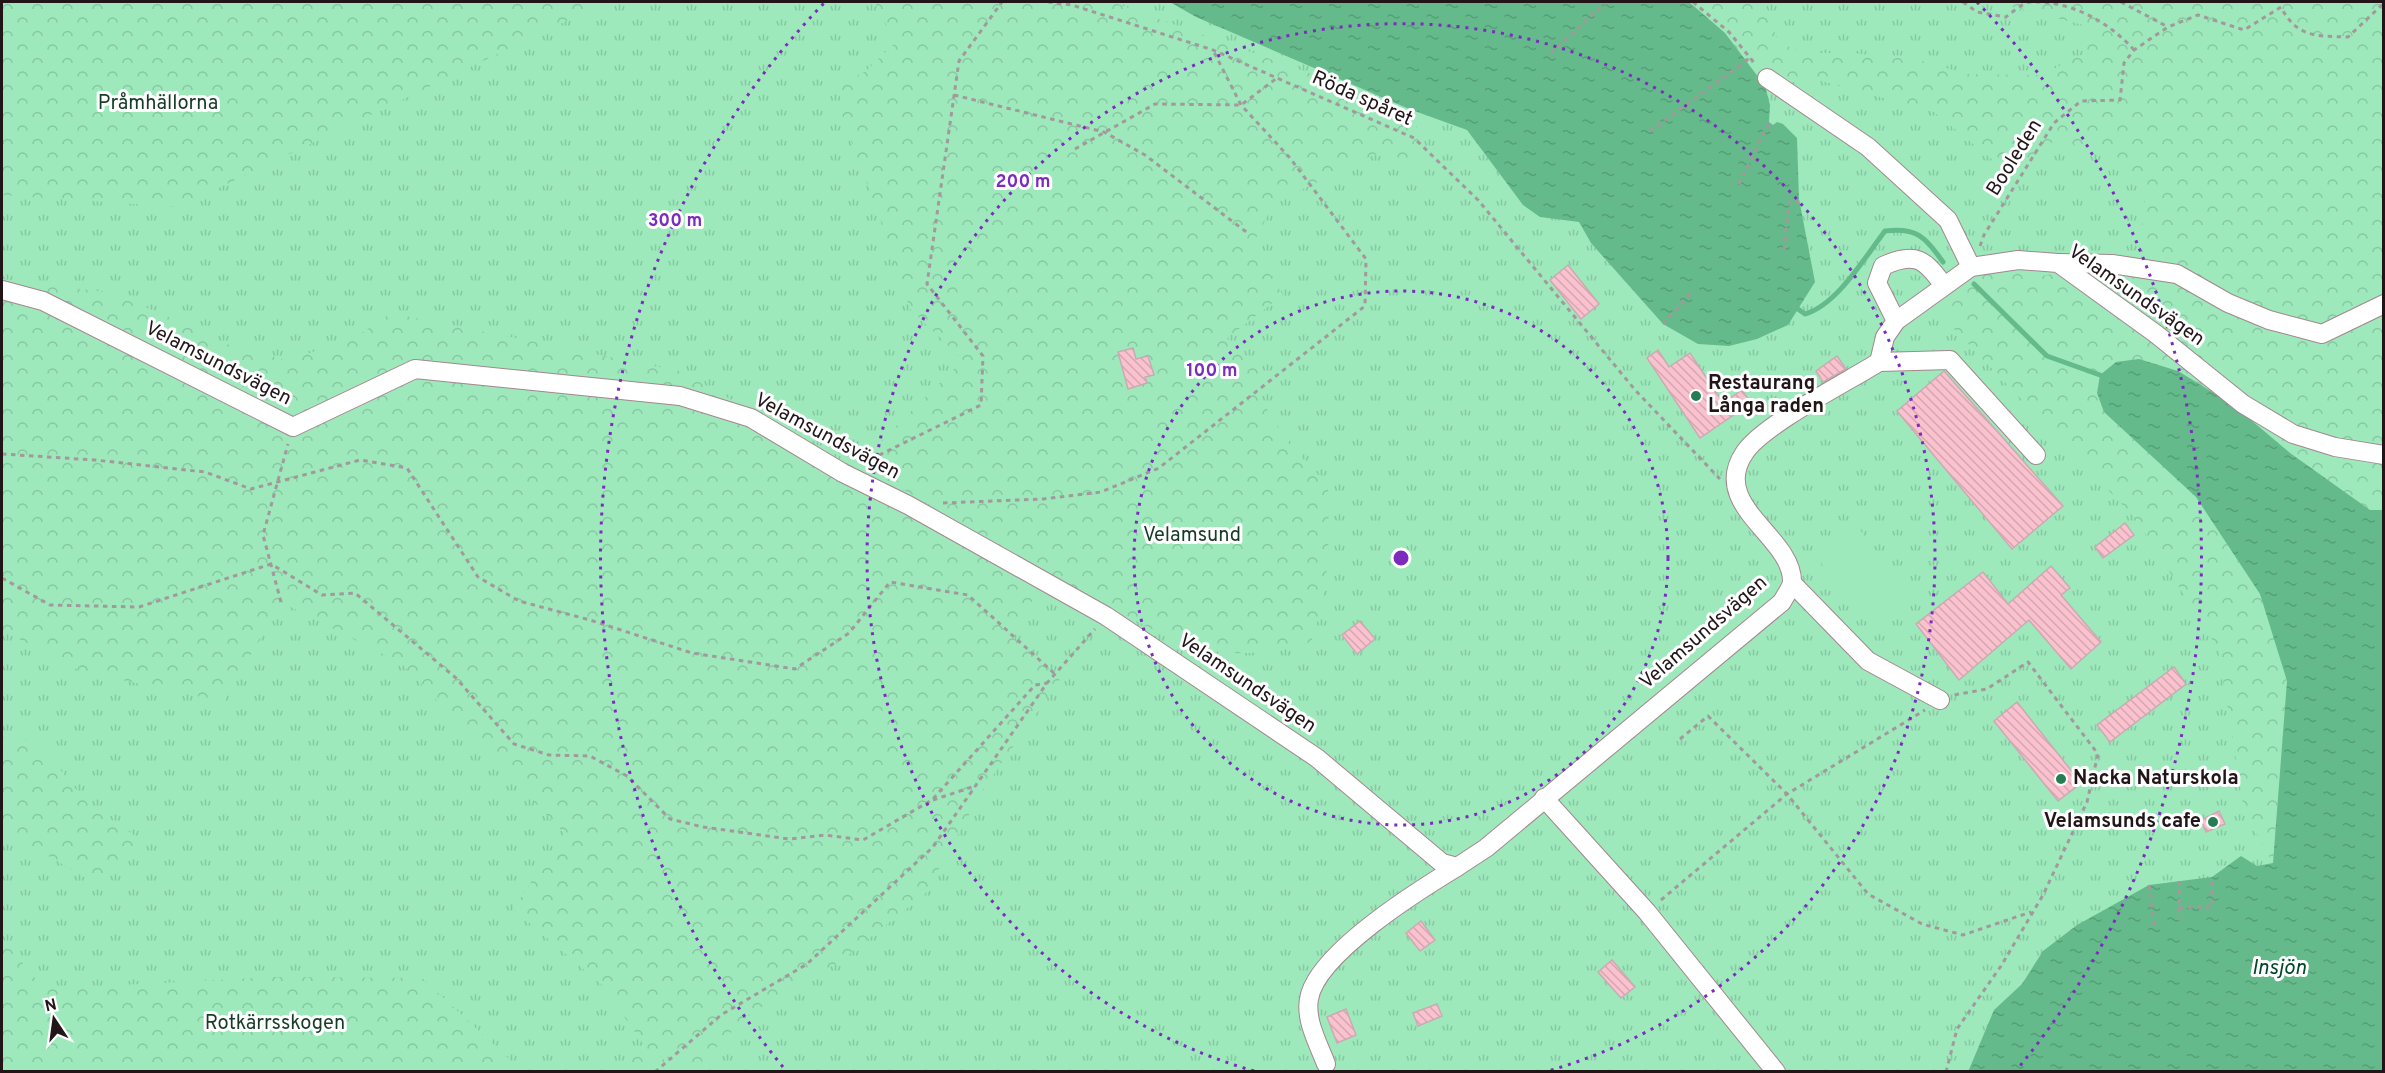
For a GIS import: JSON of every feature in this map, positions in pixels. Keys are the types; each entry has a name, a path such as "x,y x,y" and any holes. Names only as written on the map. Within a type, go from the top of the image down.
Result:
{"street":[{"path":"1767,78 1868,147 1948,219 1975,266"},
{"path":"1896,321 1877,283 1883,266 1903,257 1913,258 1934,272 1944,286"},
{"name":"Velamsundsvägen","path":"1879,363 1885,337 1896,321 1975,266 2018,260 2058,263 2156,334 2243,404 2293,434 2335,447 2384,455"},
{"path":"2058,263 2112,264 2177,273 2228,303 2269,320 2322,334 2384,304"},
{"name":"Velamsundsvägen","path":"2,290 43,301 293,427 415,369 680,396 751,418 843,473 908,505 1106,616 1317,758 1442,863 1457,867 1486,848 1782,602 1792,583 1789,567 1781,552 1739,500"},
{"path":"1739,500 1737,469 1745,452 1781,423 1879,363 1950,360 2036,455"},
{"path":"1792,583 1868,661 1940,700"},
{"path":"1544,798 1647,912 1776,1071"},
{"path":"1326,1064 1310,1022 1309,998 1326,964 1403,900 1457,867"}],"path":[{"path":"843,473 981,405 984,356 927,284 959,61 1002,2"},
{"name":"Röda spåret","path":"1048,2 1072,5 1213,50 1414,138 1478,200 1636,391 1739,500"},
{"path":"1551,53 1606,2"},
{"path":"1694,2 1729,32 1767,78"},
{"path":"1963,2 1977,12 2006,17 2029,2 2067,2 2113,28 2134,50 2168,27 2198,15 2244,30 2281,7 2289,23 2313,36 2348,37 2384,3"},
{"path":"2121,2 2168,27"},
{"path":"941,504 1043,499 1101,492 1159,468 1365,306 1366,259 1290,158 1241,105 1213,50"},
{"name":"Booleden","path":"1975,266 1984,235 2054,123 2081,101 2120,100 2124,63 2134,50"},
{"path":"1650,131 1750,58"},
{"path":"1075,149 1155,104 1241,105 1277,78"},
{"path":"954,95 1104,132 1145,155 1249,234"},
{"path":"1738,184 1765,130 1772,122"},
{"path":"1784,249 1790,201 1800,202"},
{"path":"1663,324 1693,291"},
{"path":"281,602 263,535 293,427"},
{"path":"2,454 95,460 205,472 250,489 360,460 407,468 478,577 519,601 590,620 692,653 795,669 849,633 890,582 968,595 1055,674"},
{"path":"2,578 50,605 139,607 271,564"},
{"path":"271,564 322,596 355,593 456,678 514,744 549,755 590,756 627,776 670,819 789,839 825,835 863,840 932,801 976,786"},
{"path":"655,1071 721,1015 807,964 933,847 1047,683 1106,616"},
{"path":"1647,912 1786,794 1940,700 1963,692 1987,689 2028,662 2098,754 2087,802 2033,912 2001,966 1957,1029 1946,1071"},
{"path":"932,801 1035,685 1047,683"},
{"path":"1680,739 1708,716 1786,794 1868,894 1922,924 1963,934 2033,912"},
{"path":"2179,907 2212,907 2212,877"},
{"path":"2179,880 2179,920"},
{"path":"2149,885 2154,925"}],"green space":[{"name":"Velamsund","path":"2,2 2383,2 2370,510 2383,510 2383,1071 2,1072"},
{"name":"Pråmhällorna","path":"2,2 606,2 179,207 2,195"},
{"path":"875,2 1112,2 1409,109 1418,134 1418,151 1409,176 1378,153 1274,203 1252,246 1283,295 1227,338 1261,373 1256,392 1290,445 1328,485 1328,545 1325,583 1318,622 1311,642 1271,651 1245,653 1218,652 1189,645 1147,626 1062,581 852,461 879,443 963,360 910,309 843,119 839,86 866,71 895,43"},
{"path":"1689,2 1765,2 1778,43 1808,53 1851,53 1918,60 1967,74 2042,75 2085,53 2087,26 1993,2 2383,2 2383,510 2370,511 2290,453 2232,404 2104,412 2196,497 2260,594 2287,681 2273,864 2244,810 2218,649 2136,519 1951,326 1942,304 1964,279 1992,269 2042,276 2138,256 2145,201 2126,161 2057,139 2010,174 1934,112 1815,79 1765,86 1725,33"},
{"path":"2,279 104,292 158,312 223,343 288,361 359,335 391,313 679,371 947,518 1043,589 1006,631 1060,680 984,788 925,894 842,960 750,1014 692,1071 650,1048 678,1071 620,1071 644,1045 602,985 513,909 564,833 402,664 281,602 224,702 80,671 2,630"},
{"path":"1857,526 1911,598 1872,629 1818,559"},
{"path":"2,737 37,741 88,804 141,840 117,871 86,878 2,829"},
{"name":"Rotkärrsskogen","path":"2,938 44,989 273,977 422,978 522,1071 2,1071"}],"water":[{"path":"1170,2 1689,2 1725,33 1765,86 1770,105 1769,122 1773,125 1777,122 1783,124 1797,138 1799,199 1815,282 1788,325 1757,339 1729,346 1698,344 1663,324 1591,243 1579,222 1540,217 1523,205 1467,130 1409,109 1196,17"},
{"name":"Insjön","path":"2139,359 2178,371 2232,404 2290,453 2370,510 2383,510 2383,1071 1968,1072 1994,1010 2022,984 2043,951 2077,925 2149,885 2212,877 2241,856 2257,866 2273,863 2287,681 2260,594 2196,497 2104,412 2097,393 2100,375 2116,362"}],"building":[{"path":"1568,265 1599,304 1581,319 1550,280"},
{"path":"1133,348 1136,359 1148,356 1154,375 1145,377 1147,383 1128,389 1118,352"},
{"name":"Restaurang Långa raden","path":"1658,350 1669,367 1690,353 1723,403 1742,390 1751,403 1700,438 1647,358"},
{"path":"1837,356 1846,369 1823,382 1816,371"},
{"path":"1944,371 2063,506 2012,549 1897,411"},
{"path":"2125,523 2134,535 2103,558 2095,547"},
{"path":"2051,566 2070,588 2061,595 2101,642 2071,669 2029,620 1959,680 1916,624 1983,572 2008,604"},
{"path":"1360,621 1375,639 1357,654 1342,635"},
{"path":"2174,667 2186,684 2110,742 2097,725"},
{"path":"2017,702 2081,783 2058,801 1994,721"},
{"name":"Velamsunds cafe","path":"2219,811 2225,824 2206,832 2201,820"},
{"path":"1421,921 1435,940 1420,951 1406,933"},
{"path":"1612,960 1635,987 1621,998 1598,972"},
{"path":"1437,1004 1442,1016 1418,1026 1413,1013"},
{"path":"1346,1009 1356,1035 1337,1043 1327,1017"}],"waterway":[{"path":"1798,309 1805,314 1828,301 1849,279 1885,231 1913,232 1925,240 1943,262"},
{"path":"1974,284 2047,356 2100,375"}],"place":[{"name":"Restaurang Långa raden","path":"1696,396"},
{"name":"Nacka Naturskola","path":"2061,779"},
{"name":"Velamsunds cafe","path":"2213,822"}]}
